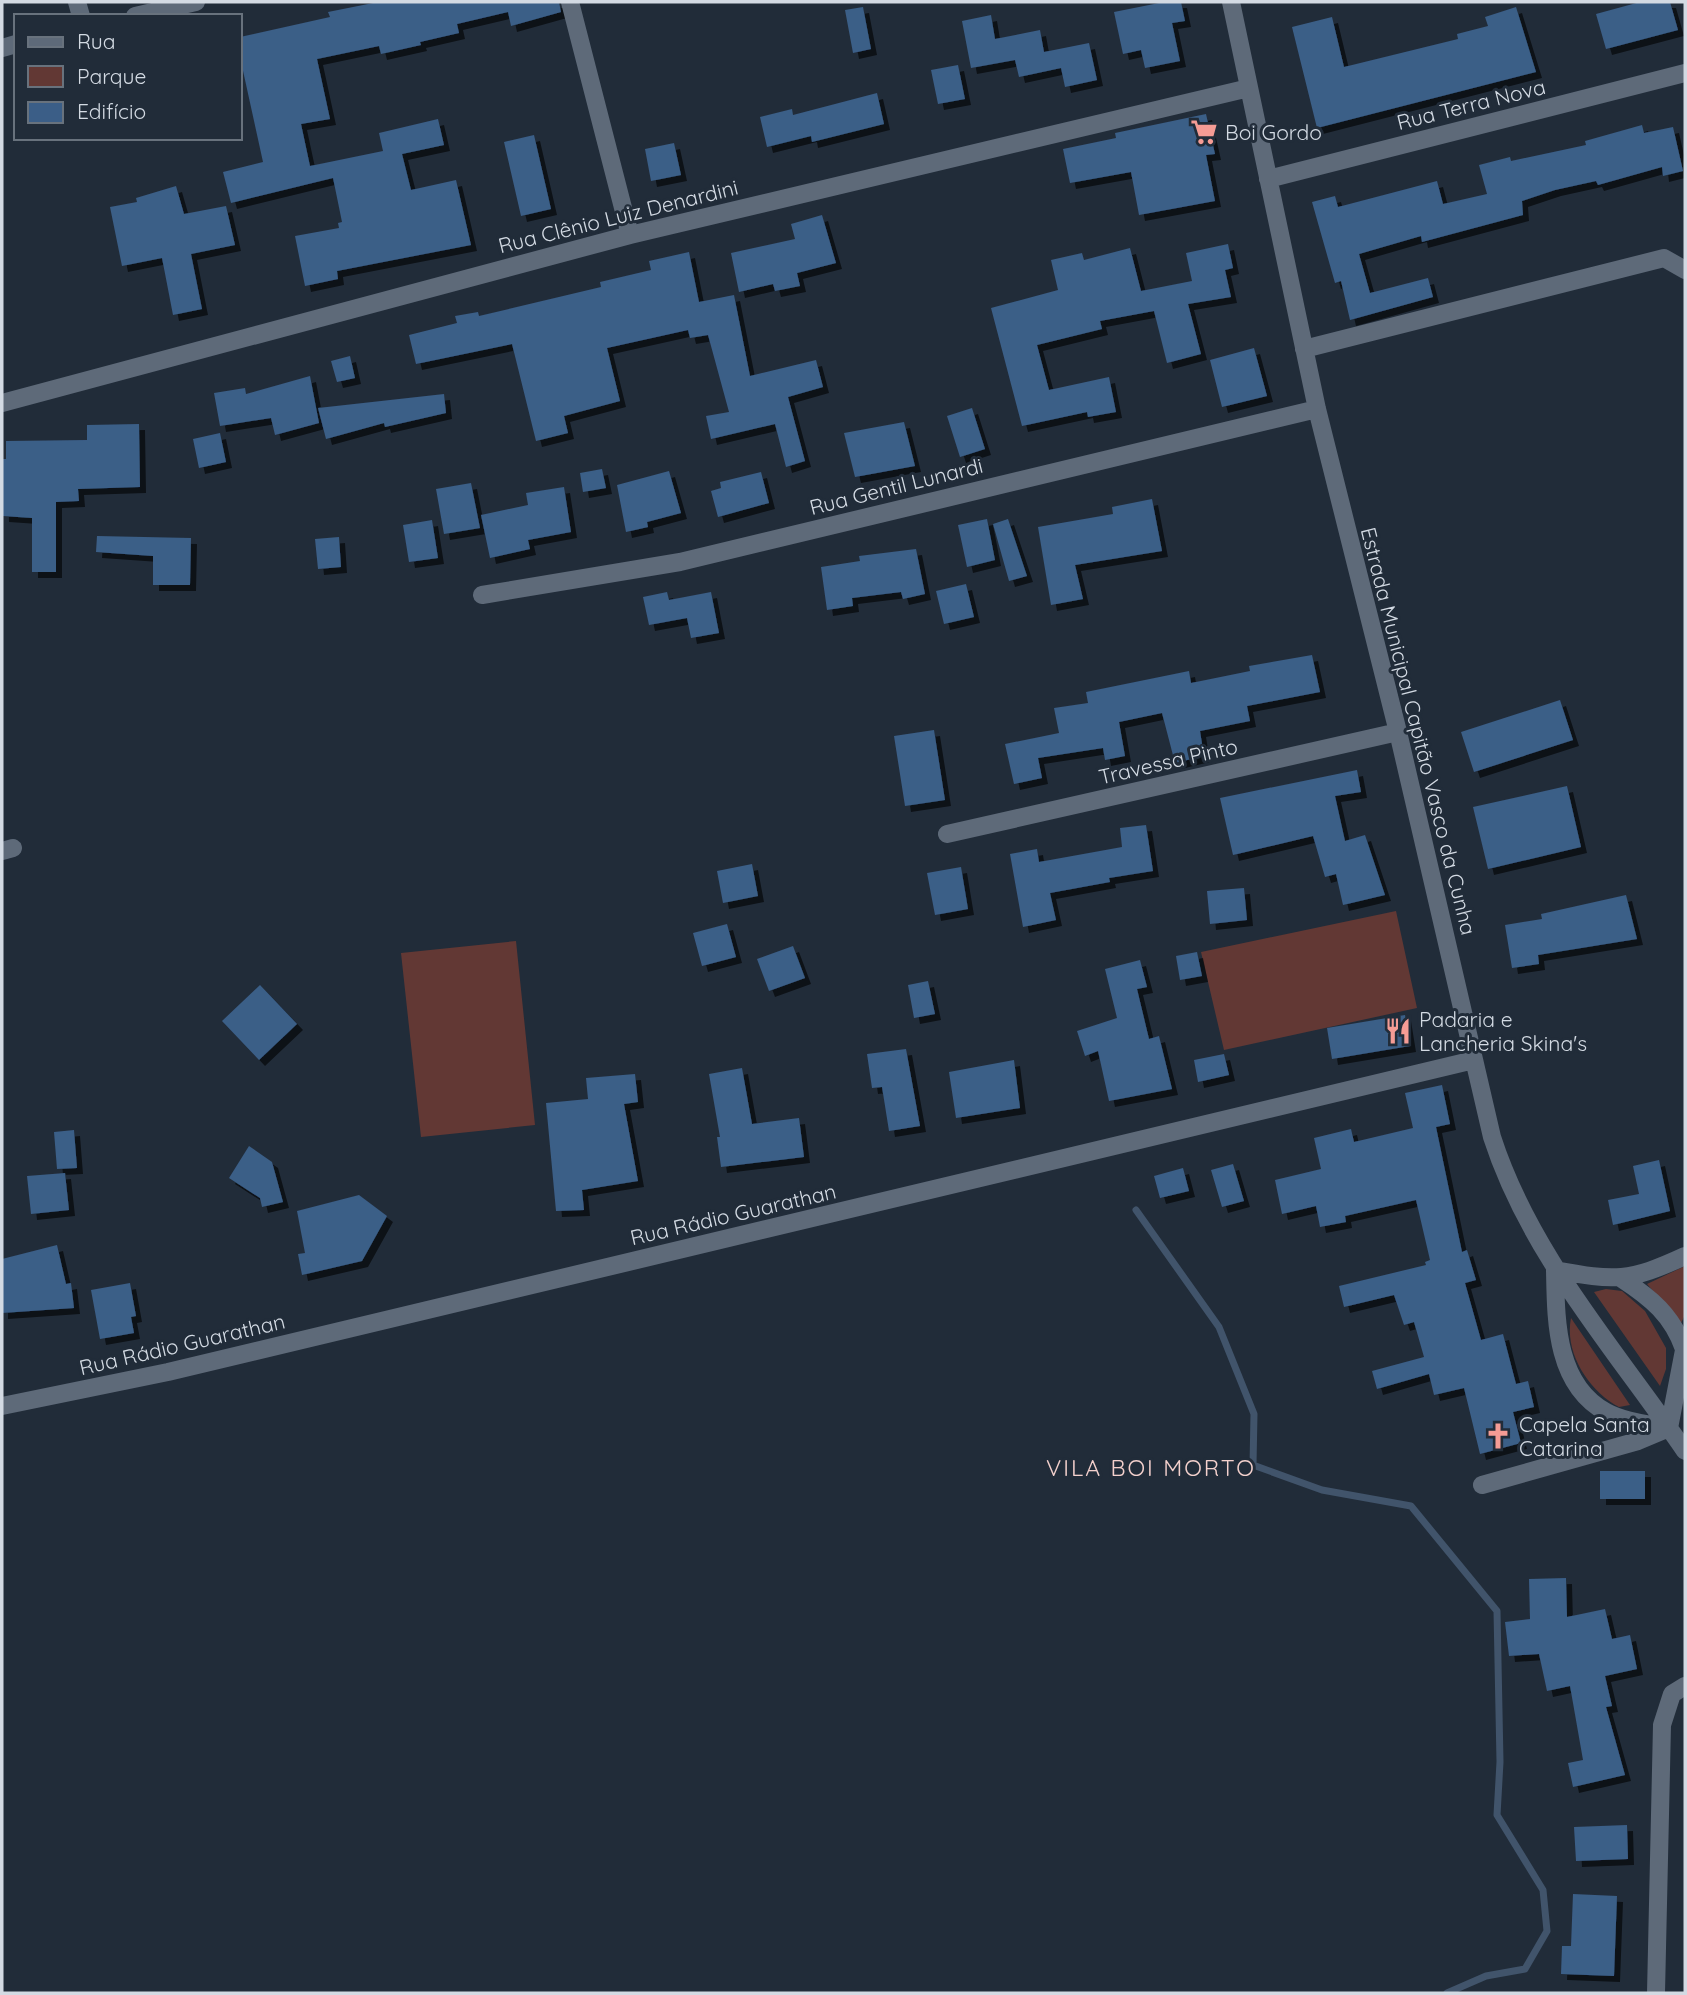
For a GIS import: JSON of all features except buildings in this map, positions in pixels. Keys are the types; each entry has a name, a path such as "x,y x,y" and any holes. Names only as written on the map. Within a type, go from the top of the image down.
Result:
{"street":[{"path":"144,14 195,2"},
{"path":"570,2 629,235"},
{"name":"Estrada Municipal Capitão Vasco da Cunha","path":"1231,2 1317,409 1398,732 1474,1060 1506,1179 1555,1270 1685,1451"},
{"name":"Rua Terra Nova","path":"1268,178 1685,73"},
{"name":"Rua Clênio Luiz Denardini","path":"2,403 629,235 1249,88"},
{"path":"1304,349 1664,258 1685,270"},
{"name":"Rua Gentil Lunardi","path":"482,595 680,562 1317,409"},
{"name":"Travessa Pinto","path":"947,834 1398,732"},
{"name":"Rua Rádio Guarathan","path":"2,1406 168,1372 1474,1060"},
{"path":"1669,1428 1605,1411 1571,1374 1556,1331 1555,1270 1622,1279 1649,1273 1685,1256"},
{"path":"1622,1279 1650,1297 1668,1315 1684,1347 1669,1428"},
{"path":"1482,1485 1638,1440 1669,1428"},
{"path":"1656,1993 1662,1725 1672,1694 1685,1686"}],"green space":[{"path":"1396,911 1417,1008 1224,1050 1201,952"},
{"path":"516,941 535,1125 421,1137 401,953"},
{"path":"1685,1266 1685,1315 1681,1323 1647,1284"},
{"path":"1606,1289 1622,1291 1645,1311 1666,1348 1666,1369 1660,1386 1594,1292"},
{"path":"1571,1318 1630,1405 1619,1407 1608,1400 1581,1370 1571,1344"}],"waterway":[{"path":"1136,1210 1219,1327 1254,1414 1253,1465 1322,1490 1411,1506 1497,1611 1500,1762 1497,1815 1543,1890 1547,1931 1525,1969 1486,1976 1447,1993"}],"place":[{"name":"Boi Gordo","path":"1204,132"},
{"name":"Padaria e Lancheria Skina's","path":"1398,1031"},
{"name":"Capela Santa Catarina","path":"1498,1436"}],"district":[{"name":"VILA BOI MORTO","path":"1151,1467"}]}
